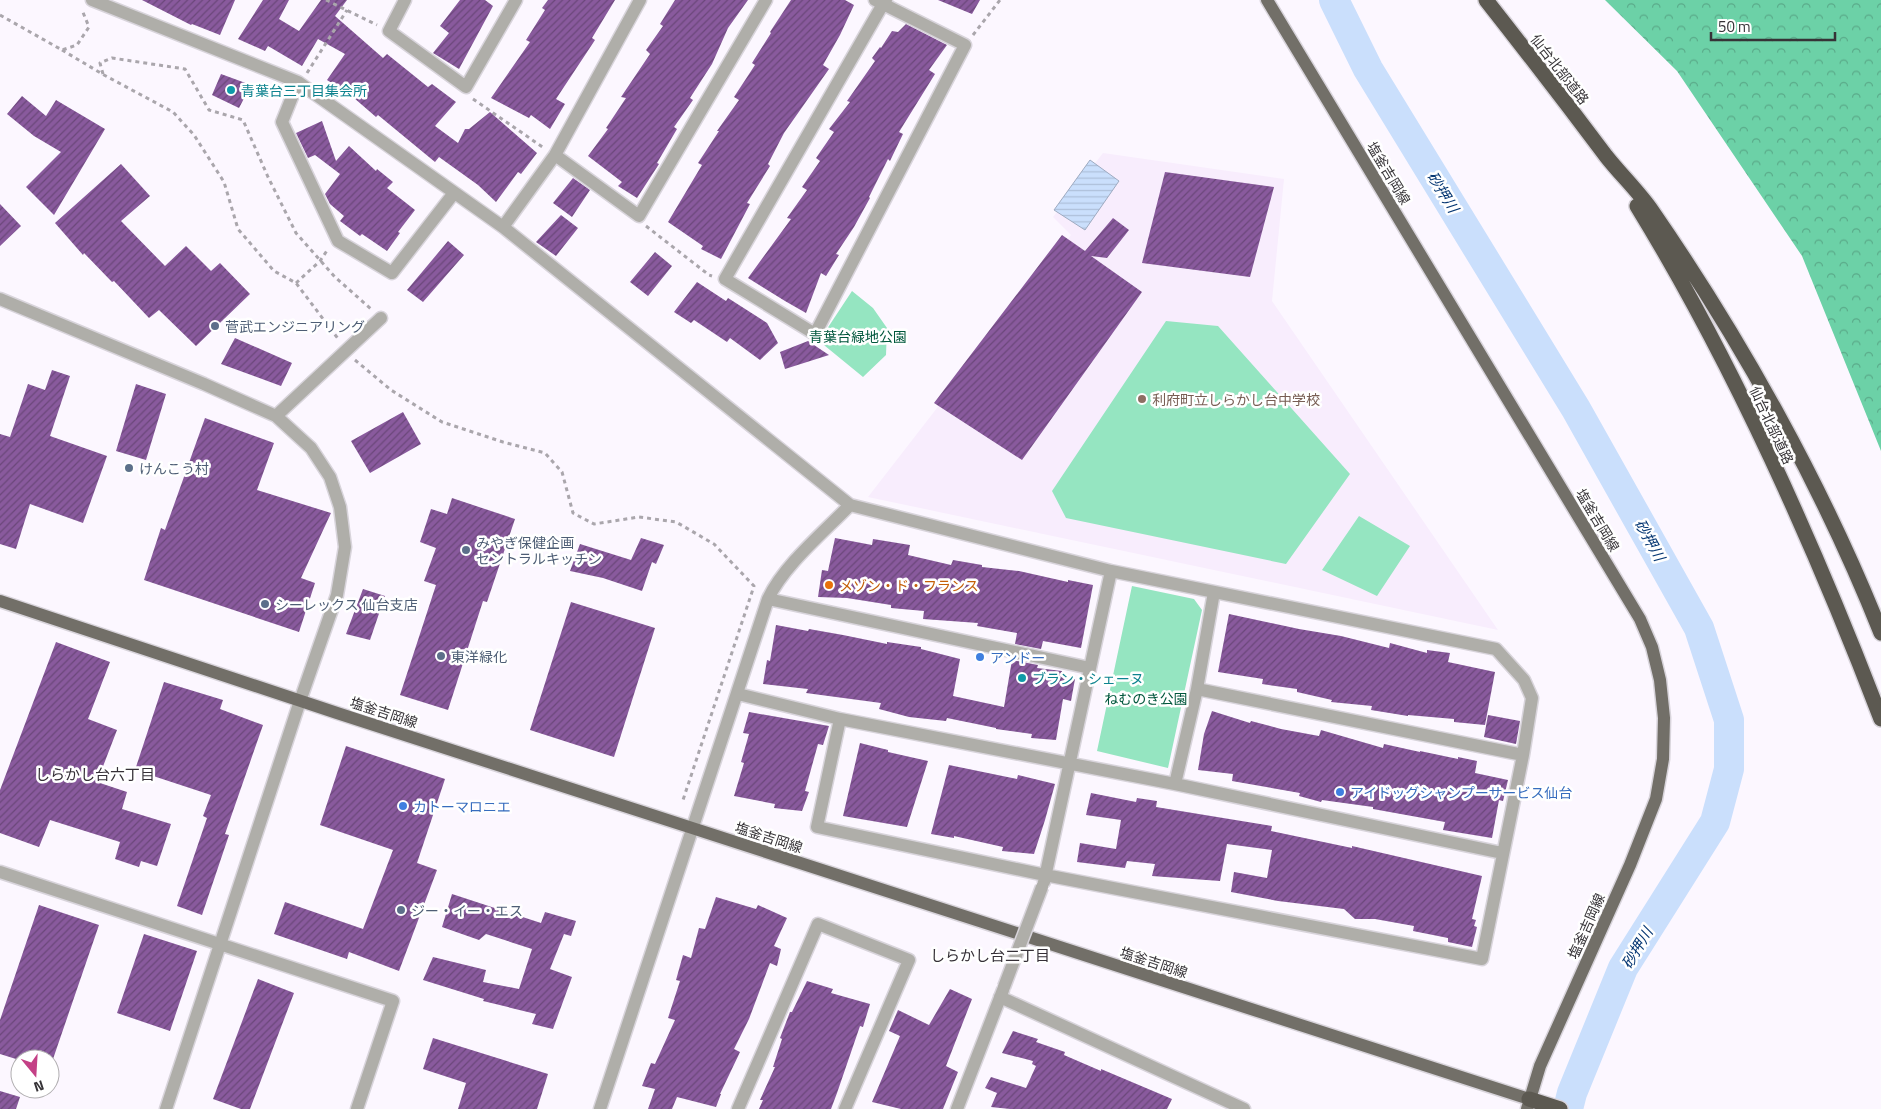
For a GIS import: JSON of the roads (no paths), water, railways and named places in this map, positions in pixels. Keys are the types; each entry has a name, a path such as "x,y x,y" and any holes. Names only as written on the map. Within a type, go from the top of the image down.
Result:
{"highway":[{"name":"仙台北部道路","path":"1486,0 1608,158 1651,209 1711,300 1763,388 1813,484 1861,581 1881,633"},
{"name":"仙台北部道路","path":"1608,158 1697,308 1743,400 1830,592 1881,718"},
{"path":"1528,1104 1560,1109"}],"main road":[{"name":"塩釜吉岡線","path":"0,601 1528,1104 1540,1066 1630,865 1656,799 1663,759 1664,718 1660,680 1654,656 1640,619 1267,0"}],"street":[{"path":"92,0 302,79 454,193 503,227 850,505 1110,571 1496,649 1524,680 1532,698 1523,755 1482,959 1044,881 817,827 840,719"},
{"path":"405,0 389,31 466,87 516,0"},
{"path":"503,227 555,156 640,0"},
{"path":"555,156 639,216 766,0"},
{"path":"881,1 965,45 815,334 725,279 881,1"},
{"path":"302,79 282,122 338,242 392,274 454,193"},
{"path":"0,299 276,416 311,448 330,477 340,507 345,547 337,595 300,701 166,1109"},
{"path":"276,416 381,318"},
{"path":"600,1109 768,599 774,585 850,505"},
{"path":"957,1109 1044,881 1110,571"},
{"path":"1175,784 1197,689 1214,592"},
{"path":"768,599 1090,668"},
{"path":"1197,689 1523,755"},
{"path":"738,694 840,719 1175,784 1502,853"},
{"path":"0,872 393,1001 357,1109"},
{"path":"738,1109 818,924 909,960 845,1109"},
{"path":"1002,992 1244,1109"}],"water":[{"path":"1090,160 1119,181 1085,230 1054,210"}],"waterway":[{"name":"砂押川","path":"1334,0 1368,69 1576,409 1699,628 1729,720 1729,769 1715,822 1623,968 1572,1093 1568,1109"}],"place":[{"name":"青葉台三丁目集会所","path":"231,90"},
{"name":"菅武エンジニアリング","path":"215,326"},
{"name":"利府町立しらかし台中学校","path":"1142,399"},
{"name":"けんこう村","path":"129,468"},
{"name":"みやぎ保健企画 セントラルキッチン","path":"466,550"},
{"name":"メゾン・ド・フランス","path":"829,585"},
{"name":"シーレックス 仙台支店","path":"265,604"},
{"name":"東洋緑化","path":"441,656"},
{"name":"アンドー","path":"980,657"},
{"name":"ブラン・シェーヌ","path":"1022,678"},
{"name":"アイドッグシャンプーサービス仙台","path":"1340,792"},
{"name":"カトーマロニエ","path":"403,806"},
{"name":"ジー・イー・エス","path":"401,910"}],"district":[{"name":"しらかし台六丁目","path":"95,774"},
{"name":"しらかし台二丁目","path":"990,955"}],"park label":[{"name":"青葉台緑地公園","path":"858,336"},
{"name":"ねむのき公園","path":"1146,698"}]}
